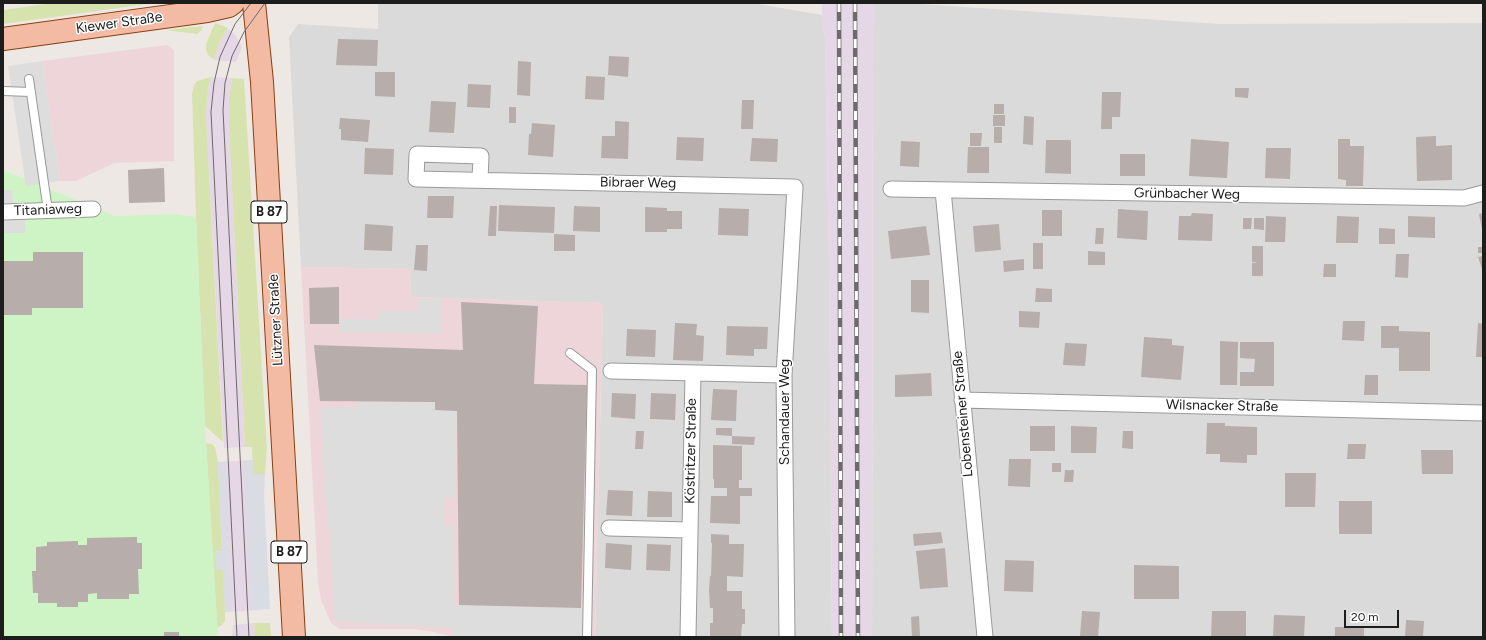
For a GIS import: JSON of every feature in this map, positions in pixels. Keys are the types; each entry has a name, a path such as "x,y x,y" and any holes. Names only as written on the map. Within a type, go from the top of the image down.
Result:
{"main road":[{"name":"Kiewer Straße","path":"3,39 207,11 229,6 233,3"},
{"name":"Lützner Straße","path":"254,3 263,106 294,637"}],"street":[{"name":"Bibraer Weg","path":"480,180 795,187"},
{"name":"Schandauer Weg","path":"787,637 784,375 795,187"},
{"name":"Grünbacher Weg","path":"891,189 1464,198 1483,193"},
{"name":"Lobensteiner Straße","path":"943,190 985,637"},
{"name":"Titaniaweg","path":"3,212 93,209"},
{"path":"611,371 784,375"},
{"name":"Köstritzer Straße","path":"688,637 693,373"},
{"name":"Wilsnacker Straße","path":"962,400 1483,413"},
{"path":"609,528 689,530"}],"lane":[{"path":"30,79 48,211"},
{"path":"3,91 31,92"},
{"path":"570,353 592,370 587,637"}],"shaded area":[{"path":"378,3 752,3 822,15 822,24 825,37 829,258 832,637 595,637 603,303 411,297 410,269 301,267 289,37 298,24 378,29"},
{"path":"822,3 875,3 875,22 873,28 872,637 832,637 829,258 825,37 822,24"},
{"path":"875,3 905,3 1219,24 1483,23 1483,637 872,637 873,28 875,22"},
{"path":"228,28 236,36 242,47 236,62 214,60 220,41"},
{"path":"167,45 174,50 174,161 114,163 76,181 60,181 42,61"},
{"path":"42,61 60,181 26,186 8,66"},
{"path":"211,77 232,78 229,98 229,126 245,447 224,448 206,116 208,89"},
{"path":"3,190 12,190 13,203 3,203"},
{"path":"25,216 25,233 3,233 3,217"},
{"path":"301,267 410,269 411,297 603,303 595,637 454,637 413,629 339,629 331,623 321,600 318,582"},
{"path":"417,299 442,299 441,334 340,332 340,319 378,320 378,311 417,311"},
{"path":"359,401 435,402 435,410 457,411 455,498 443,498 443,525 454,526 453,605 581,608 581,636 454,636 453,628 335,621 320,407 358,407"},
{"path":"253,460 260,610 225,612 218,462"},
{"path":"253,460 253,474 265,474 264,495 270,609 251,610 244,461"},
{"path":"218,462 225,462 232,611 229,612 225,612 223,570 216,570 215,552 222,551"},
{"path":"254,623 255,637 232,637 233,625"}],"green space":[{"path":"53,3 155,3 3,24 3,10"},
{"path":"215,23 228,28 220,41 214,60 208,55 206,44"},
{"path":"203,26 202,30 197,34 165,30"},
{"path":"211,77 208,89 206,116 223,442 205,426 196,217 192,94 194,85 197,81"},
{"path":"232,78 244,79 267,449 265,474 253,474 252,447 245,447 229,126 229,98"},
{"path":"3,170 115,216 175,214 196,217 205,426 218,637 3,637"},
{"path":"206,443 212,444 215,447 218,462 222,551 215,552 223,569 225,621 217,628"},
{"path":"254,623 270,623 271,637 255,637"}],"building":[{"path":"338,39 378,40 377,66 336,65"},
{"path":"609,56 629,57 628,77 608,75"},
{"path":"518,61 531,62 530,96 517,95"},
{"path":"375,72 395,72 395,97 375,96"},
{"path":"586,76 605,77 604,100 585,99"},
{"path":"468,84 491,85 490,108 467,107"},
{"path":"1235,88 1249,88 1248,98 1235,97"},
{"path":"1102,92 1121,92 1120,117 1112,117 1112,129 1101,129"},
{"path":"742,100 754,100 753,129 741,129"},
{"path":"431,101 456,102 454,133 429,132"},
{"path":"994,104 1004,104 1004,114 994,114"},
{"path":"509,107 516,107 516,123 509,123"},
{"path":"993,115 1005,115 1005,126 993,126"},
{"path":"1024,116 1034,117 1033,145 1023,144"},
{"path":"340,118 370,120 368,142 341,140 341,129 339,129"},
{"path":"615,121 629,122 628,159 601,158 602,136 615,136"},
{"path":"532,123 555,125 553,157 528,155 529,134 531,134"},
{"path":"994,127 1002,127 1002,143 994,143"},
{"path":"970,133 982,133 981,146 970,146"},
{"path":"1436,136 1436,146 1452,145 1452,180 1417,181 1416,137"},
{"path":"677,137 704,138 703,161 676,160"},
{"path":"752,138 778,139 777,162 750,161"},
{"path":"1191,139 1229,142 1227,178 1189,176"},
{"path":"1338,139 1350,139 1350,146 1364,146 1363,186 1346,186 1346,180 1338,179"},
{"path":"1046,140 1071,140 1071,174 1045,173"},
{"path":"901,141 920,142 919,167 900,166"},
{"path":"968,147 989,147 989,173 967,173"},
{"path":"365,148 394,149 393,175 364,174"},
{"path":"1266,148 1291,148 1290,179 1265,178"},
{"path":"1120,154 1145,154 1145,176 1120,176"},
{"path":"164,168 165,202 129,203 128,170"},
{"path":"428,196 454,196 453,218 427,218"},
{"path":"499,205 555,207 554,233 498,231"},
{"path":"490,206 497,206 496,236 488,236"},
{"path":"574,206 600,207 600,232 573,231"},
{"path":"645,207 667,208 667,211 682,211 682,229 667,229 667,232 645,232"},
{"path":"719,208 749,209 748,236 718,235"},
{"path":"1118,209 1148,211 1147,240 1117,238"},
{"path":"1042,210 1062,210 1062,236 1042,236"},
{"path":"1192,213 1213,214 1212,241 1178,240 1179,216 1191,216"},
{"path":"1483,213 1483,229 1482,229 1479,214"},
{"path":"1266,216 1286,217 1285,242 1265,242"},
{"path":"1337,216 1359,217 1358,243 1336,243"},
{"path":"1408,216 1435,217 1435,238 1408,237"},
{"path":"1243,218 1252,218 1251,229 1243,229"},
{"path":"1254,218 1264,218 1264,230 1254,229"},
{"path":"365,224 393,226 392,251 364,250"},
{"path":"999,224 1001,250 975,252 973,226"},
{"path":"926,226 930,255 891,259 888,231"},
{"path":"1096,228 1104,228 1103,244 1095,244"},
{"path":"1379,228 1395,229 1395,244 1379,244"},
{"path":"554,234 575,235 575,251 554,251"},
{"path":"1033,243 1043,243 1043,269 1033,269"},
{"path":"416,245 428,245 427,271 414,270"},
{"path":"1252,246 1263,246 1263,276 1252,276 1252,263 1258,263 1252,262"},
{"path":"1478,247 1483,247 1483,253 1478,253"},
{"path":"1088,251 1105,252 1105,265 1088,265"},
{"path":"33,252 83,252 83,308 32,308 32,315 3,315 3,261 33,261"},
{"path":"1396,254 1409,254 1408,278 1395,277"},
{"path":"1483,256 1483,268 1482,269 1478,257"},
{"path":"1024,259 1024,270 1004,272 1003,261"},
{"path":"1324,264 1336,264 1336,277 1323,277"},
{"path":"911,280 929,280 929,313 911,312"},
{"path":"339,287 339,324 310,324 309,288"},
{"path":"1036,288 1052,289 1052,302 1035,302"},
{"path":"461,302 538,306 534,384 587,385 581,608 459,605 457,411 435,410 435,402 320,401 314,345 463,350"},
{"path":"1019,311 1040,312 1039,328 1019,327"},
{"path":"1343,321 1365,321 1364,341 1342,340"},
{"path":"675,323 697,324 696,335 704,336 703,361 673,360"},
{"path":"1478,323 1483,324 1483,357 1476,357"},
{"path":"727,326 768,327 767,349 754,349 754,356 726,355"},
{"path":"1381,326 1399,326 1399,331 1430,332 1430,371 1399,371 1399,348 1381,348"},
{"path":"627,329 656,330 655,357 626,356"},
{"path":"1144,337 1172,339 1172,345 1184,346 1181,380 1141,377"},
{"path":"1220,341 1238,342 1237,385 1220,385"},
{"path":"1240,342 1274,342 1274,386 1240,386 1240,372 1254,372 1255,359 1240,358"},
{"path":"1065,343 1087,344 1085,366 1063,365"},
{"path":"931,373 932,396 895,397 895,375"},
{"path":"1365,375 1378,375 1378,395 1364,395"},
{"path":"713,389 737,390 736,421 711,420"},
{"path":"612,393 636,394 635,419 611,417"},
{"path":"651,393 676,394 675,420 650,419"},
{"path":"1207,423 1225,423 1225,426 1257,427 1257,455 1247,455 1247,463 1220,462 1220,454 1206,454"},
{"path":"1030,426 1055,426 1055,451 1030,451"},
{"path":"1071,426 1097,427 1096,453 1071,453"},
{"path":"716,428 732,428 732,436 716,435"},
{"path":"636,431 644,431 643,449 635,449"},
{"path":"1123,431 1133,431 1133,449 1122,448"},
{"path":"732,436 755,437 754,445 732,444"},
{"path":"1348,444 1366,444 1365,459 1347,459"},
{"path":"713,445 742,446 742,480 739,480 739,488 752,488 752,496 740,496 740,524 710,523 711,496 727,496 727,488 714,488"},
{"path":"1421,450 1453,450 1453,474 1422,474"},
{"path":"1009,459 1031,459 1030,487 1008,486"},
{"path":"1052,463 1061,463 1061,472 1052,472"},
{"path":"1065,470 1074,470 1073,482 1064,482"},
{"path":"1285,473 1316,473 1315,507 1285,507"},
{"path":"608,490 633,491 632,516 606,515"},
{"path":"648,491 672,492 672,517 647,517"},
{"path":"1339,501 1372,501 1372,534 1339,534"},
{"path":"941,532 943,543 914,546 913,534"},
{"path":"711,534 729,535 729,544 744,544 743,577 727,576 727,591 742,591 742,609 745,609 745,624 742,624 741,637 710,637 710,623 713,623 713,608 710,608 709,590 711,576"},
{"path":"137,537 137,543 142,543 142,569 138,569 139,594 129,594 129,599 97,599 97,593 88,594 88,602 78,602 78,607 57,607 57,603 38,603 38,593 33,593 32,571 36,571 36,547 47,546 47,542 78,541 78,545 87,545 87,538"},
{"path":"606,543 632,545 631,570 605,568"},
{"path":"647,544 671,545 670,571 646,570"},
{"path":"945,548 948,587 920,589 916,551"},
{"path":"1005,560 1034,561 1033,592 1004,591"},
{"path":"1134,565 1179,566 1179,599 1134,599"},
{"path":"1082,611 1100,612 1098,637 1080,636"},
{"path":"1212,611 1246,611 1246,637 1211,637"},
{"path":"1274,615 1305,616 1304,637 1273,637"},
{"path":"919,616 920,636 912,637 911,617"},
{"path":"1406,620 1424,621 1423,637 1405,637"},
{"path":"1335,627 1364,627 1364,637 1335,637"},
{"path":"164,632 179,632 179,637 164,637"}],"tram line":[{"path":"237,637 211,112 214,83 220,57 235,24 251,3"},
{"path":"249,637 223,110 225,83 232,56 244,32 265,3"}],"railway":[{"path":"839,3 841,637"},
{"path":"855,3 858,637"}]}
